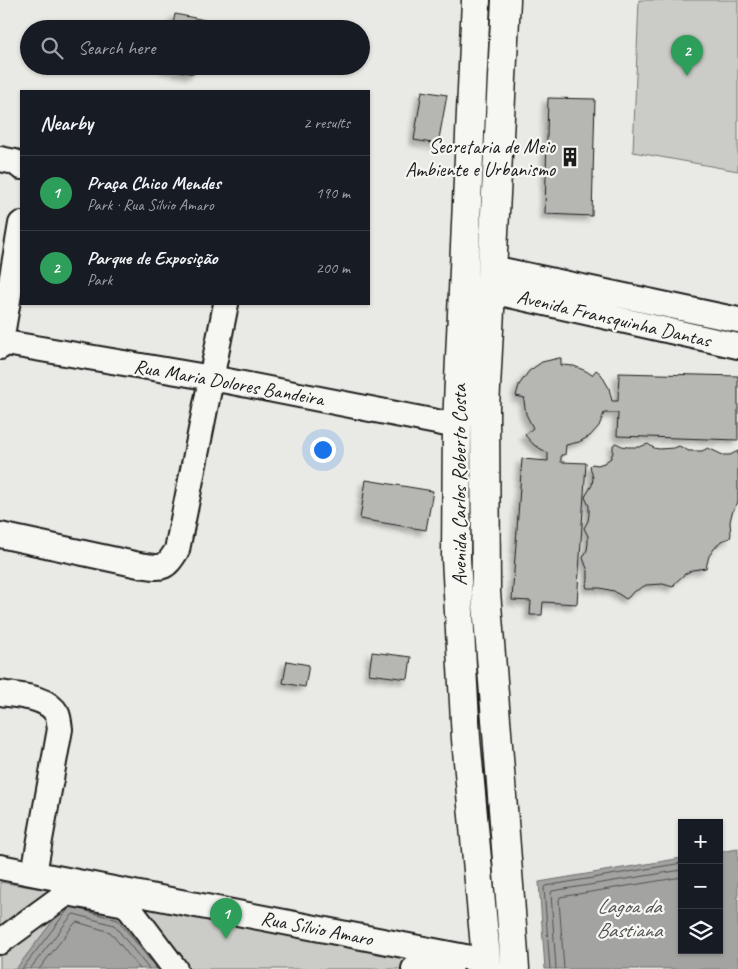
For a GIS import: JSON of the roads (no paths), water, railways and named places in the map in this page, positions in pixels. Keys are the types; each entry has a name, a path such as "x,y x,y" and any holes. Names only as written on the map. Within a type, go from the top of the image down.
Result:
{"main road":[{"name":"Avenida Carlos Roberto Costa","path":"476,0 457,426 456,558 466,739 487,965"},
{"name":"Avenida Carlos Roberto Costa","path":"506,0 485,407 486,592 515,969"}],"street":[{"path":"0,344 20,230"},
{"name":"Avenida Fransquinha Dantas","path":"492,280 738,320"},
{"name":"Avenida Fransquinha Dantas","path":"492,280 738,346"},
{"path":"0,535 139,565 164,567 170,561 177,550 226,305"},
{"name":"Rua Maria Dolores Bandeira","path":"0,344 212,378 457,426"},
{"path":"0,693 41,700 51,706 58,716 60,729 34,873"},
{"name":"Rua Sílvio Amaro","path":"0,867 487,965"},
{"path":"0,942 67,893 126,904 175,969"},
{"path":"414,969 429,960 460,969"}],"water":[{"name":"Lagoa da Bastiana","path":"738,849 738,969 545,969 539,882 678,859 678,954 723,954 723,851"},
{"path":"69,900 120,915 163,969 16,969"}],"place":[{"name":"Parque de Exposição","path":"687,76"},
{"name":"Secretaria de Meio Ambiente e Urbanismo","path":"570,157"},
{"name":"Praça Chico Mendes","path":"226,939"}]}
